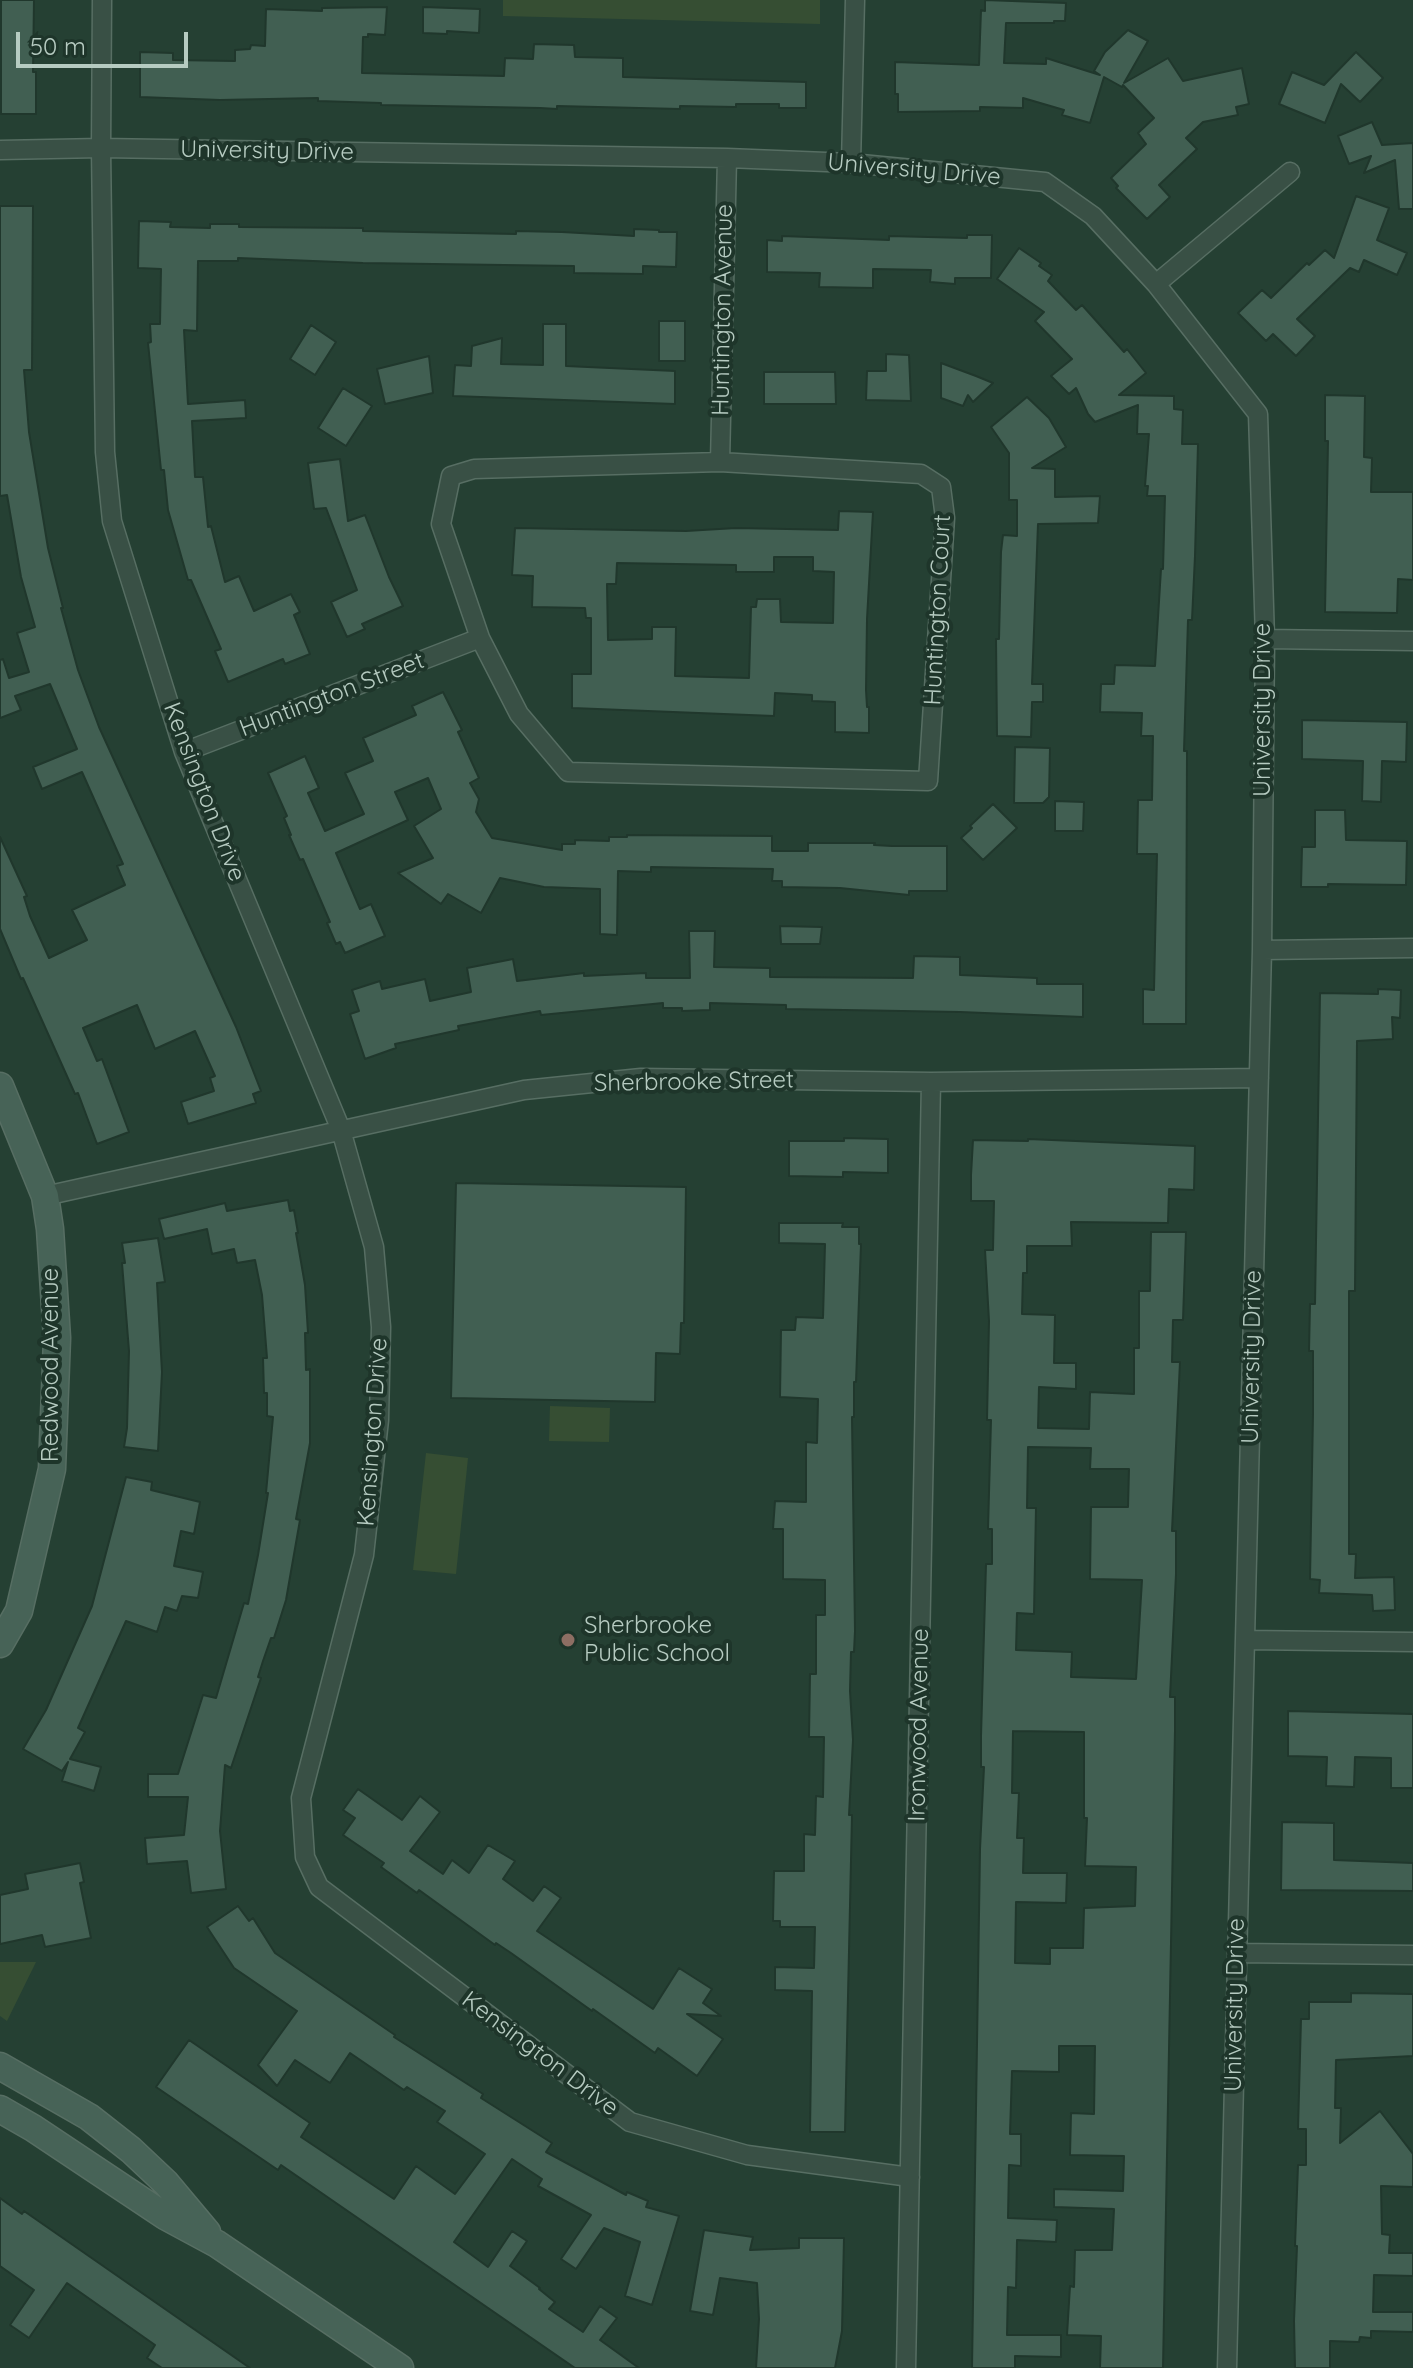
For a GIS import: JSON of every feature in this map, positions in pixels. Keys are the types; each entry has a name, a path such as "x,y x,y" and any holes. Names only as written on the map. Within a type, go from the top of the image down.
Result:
{"main road":[{"name":"Redwood Avenue","path":"0,1086 45,1196 57,1338 52,1469 19,1611 0,1644"},
{"path":"0,2066 89,2117 131,2150 166,2183 217,2244"},
{"path":"0,2109 165,2216 217,2244 400,2368"}],"street":[{"name":"Kensington Drive","path":"102,0 105,452 112,521 184,752 341,1130 374,1247 381,1327 379,1420 364,1555 301,1798 305,1857 319,1887 630,2122 747,2155 910,2177"},
{"path":"851,163 855,0"},
{"name":"University Drive","path":"0,150 101,148 727,158 851,163 1045,182 1093,216 1156,284 1258,414 1265,639 1262,950 1227,2368"},
{"name":"Huntington Avenue","path":"720,462 727,158"},
{"path":"1156,284 1290,172"},
{"name":"Huntington Court","path":"720,462 921,474 941,487 945,518 928,781 568,772 519,714 480,638 441,524 451,476 474,469 720,462"},
{"name":"Huntington Street","path":"184,752 480,638"},
{"path":"1265,639 1413,641"},
{"path":"1262,950 1413,948"},
{"name":"Sherbrooke Street","path":"45,1196 524,1090 641,1078 931,1082 1259,1078"},
{"name":"Ironwood Avenue","path":"906,2368 931,1082"},
{"path":"1245,1640 1413,1642"},
{"path":"1237,1953 1413,1955"}],"green space":[{"path":"503,0 820,0 820,24 503,16"},
{"path":"550,1406 610,1408 609,1442 549,1441"},
{"path":"426,1453 468,1458 456,1574 413,1570"},
{"path":"0,1962 36,1962 7,2021 0,2016"}],"building":[{"path":"1,0 34,0 36,114 1,114"},
{"path":"985,0 1066,3 1065,21 1006,23 1004,63 1046,64 1046,58 1100,75 1094,71 1105,52 1128,30 1148,41 1124,83 1168,58 1183,81 1242,68 1249,104 1236,107 1238,115 1203,122 1186,138 1197,149 1159,185 1170,197 1147,219 1116,188 1118,186 1111,178 1146,144 1138,133 1154,118 1123,85 1104,77 1090,123 1062,115 1064,110 1023,98 1023,108 898,112 895,62 979,65 981,10 985,11"},
{"path":"387,7 385,35 368,34 368,37 363,37 362,73 504,76 505,58 533,59 534,44 574,45 575,57 623,58 623,77 806,82 806,108 779,108 779,104 736,104 736,107 680,106 680,109 557,106 557,109 381,105 318,101 318,98 220,100 140,97 140,52 173,53 173,60 235,61 235,50 250,49 251,45 265,46 266,9 322,11 322,8"},
{"path":"423,7 480,9 479,33 423,33"},
{"path":"1356,52 1383,78 1360,102 1341,84 1325,123 1279,104 1292,72 1324,85"},
{"path":"1372,122 1382,145 1413,143 1413,209 1399,209 1395,160 1364,173 1371,156 1349,164 1338,136"},
{"path":"1356,196 1389,208 1377,240 1407,253 1397,275 1364,260 1359,272 1350,268 1297,319 1315,336 1296,356 1273,334 1266,341 1238,313 1262,290 1271,298 1325,250 1334,258"},
{"path":"0,206 33,206 32,370 24,370 29,432 48,548 78,670 99,727 236,1027 261,1091 253,1094 256,1103 188,1124 181,1102 214,1091 210,1078 215,1076 195,1031 155,1049 137,1005 83,1028 97,1061 102,1059 129,1132 97,1144 78,1093 75,1094 0,929 0,837 27,896 24,897 30,916 49,958 87,940 72,910 125,885 117,866 123,864 82,772 42,789 33,767 77,749 50,684 15,696 21,710 0,718 0,660 3,659 9,678 29,672 17,633 35,627 21,577 7,495 0,496"},
{"path":"139,221 171,222 170,227 210,228 210,224 239,224 239,227 516,234 516,231 634,236 634,229 659,230 677,232 676,267 643,266 643,274 574,273 574,266 238,258 238,261 198,261 197,331 184,330 188,404 245,400 246,418 192,421 195,477 203,477 208,527 211,526 225,582 239,576 254,611 291,594 300,612 294,615 310,654 285,664 283,659 228,682 215,651 221,649 191,580 188,580 168,510 148,343 151,342 150,324 160,324 161,269 138,268"},
{"path":"967,235 992,235 991,278 955,278 955,284 930,282 931,270 873,269 873,288 819,287 820,273 767,272 767,240 782,241 782,236 889,240 889,236 967,238"},
{"path":"1019,248 1041,263 1039,266 1052,275 1048,281 1076,310 1082,305 1124,352 1127,349 1146,373 1119,395 1174,396 1174,409 1183,410 1182,444 1198,444 1184,751 1187,751 1186,1024 1143,1024 1143,989 1154,990 1157,854 1137,854 1138,800 1152,800 1153,736 1141,736 1142,713 1100,712 1101,684 1114,684 1115,665 1155,666 1165,496 1147,496 1149,434 1137,434 1138,405 1095,422 1076,388 1069,394 1051,376 1072,359 1035,321 1044,312 997,279"},
{"path":"659,321 685,321 685,361 659,361"},
{"path":"543,324 566,324 566,366 675,371 675,404 453,396 455,365 471,366 472,346 502,338 501,364 543,365"},
{"path":"311,325 336,342 315,375 290,359"},
{"path":"886,354 909,355 911,401 866,400 867,371 886,371"},
{"path":"429,356 433,393 385,404 377,369"},
{"path":"941,363 993,383 973,402 968,395 963,406 941,398"},
{"path":"764,372 835,372 836,404 764,404"},
{"path":"343,388 372,406 346,446 318,428"},
{"path":"1325,395 1365,396 1364,457 1372,458 1371,492 1413,492 1413,580 1398,579 1397,613 1325,612 1328,441 1325,441"},
{"path":"1027,397 1049,418 1066,447 1032,468 1055,469 1055,497 1100,496 1098,523 1038,524 1032,684 1043,684 1043,702 1032,702 1031,737 997,736 996,639 999,639 1001,552 1003,535 1017,536 1017,500 1009,500 1009,453 991,427"},
{"path":"340,459 348,521 365,515 403,606 362,624 365,629 347,637 331,602 357,590 326,508 314,509 308,463"},
{"path":"839,511 873,512 867,619 869,733 835,732 835,702 812,701 812,695 775,693 774,716 572,708 572,674 591,674 591,618 586,618 585,608 532,607 533,576 512,575 515,528 838,530","holes":["774,557 813,557 813,571 834,572 833,623 781,622 780,599 757,599 756,607 751,607 749,678 675,676 676,627 652,627 652,639 608,640 607,584 616,584 617,563 736,565 736,572 774,572"]},
{"path":"443,692 462,730 458,732 479,778 470,783 479,799 476,812 492,838 562,850 562,844 575,844 575,840 609,841 609,837 627,835 772,836 772,851 808,851 808,843 947,846 947,891 909,891 909,895 840,888 782,887 782,881 772,881 773,869 651,867 651,872 618,871 617,935 600,934 600,889 544,887 500,878 481,913 448,894 441,904 398,873 433,858 414,826 441,809 428,778 395,792 408,820 336,853 360,909 371,904 385,936 345,953 340,942 336,944 303,859 300,860 289,835 284,818 287,816 268,773 305,756 319,788 308,793 325,831 364,814 345,773 373,761 363,738 416,715 412,706"},
{"path":"1302,720 1407,722 1406,762 1382,761 1381,802 1362,801 1363,761 1302,759"},
{"path":"1015,747 1050,748 1049,797 1043,803 1014,803"},
{"path":"1055,801 1084,802 1083,831 1055,831"},
{"path":"993,804 1017,828 983,860 961,838"},
{"path":"1315,810 1345,810 1346,840 1407,841 1406,885 1328,884 1328,887 1301,887 1302,847 1315,847"},
{"path":"780,926 822,927 820,944 781,944"},
{"path":"689,931 715,931 714,967 770,968 770,977 913,978 914,956 960,957 960,975 1037,978 1037,984 1083,984 1083,1017 786,1009 786,1005 710,1003 710,1010 682,1011 682,1008 663,1008 663,1003 541,1015 540,1011 500,1018 395,1044 396,1048 365,1059 350,1014 359,1011 352,990 380,981 382,989 425,979 430,1001 471,992 467,968 513,959 517,981 584,973 584,976 646,973 646,978 690,978"},
{"path":"1378,989 1401,990 1400,1018 1392,1017 1393,1039 1357,1041 1355,1291 1349,1291 1349,1554 1356,1554 1355,1578 1394,1577 1395,1610 1373,1611 1372,1595 1319,1593 1320,1580 1310,1579 1313,1351 1309,1351 1310,1304 1315,1304 1320,993 1378,994"},
{"path":"844,1138 888,1139 888,1173 843,1172 843,1177 789,1176 789,1141 844,1141"},
{"path":"973,1140 1195,1146 1194,1190 1169,1189 1168,1223 1071,1222 1072,1246 1027,1246 1027,1273 1023,1273 1022,1314 1055,1315 1054,1363 1076,1363 1076,1389 1039,1387 1038,1428 1089,1429 1090,1392 1134,1394 1134,1348 1139,1348 1139,1291 1150,1291 1151,1232 1186,1232 1183,1320 1173,1320 1172,1362 1180,1362 1172,1531 1176,1531 1176,1574 1170,1697 1175,1697 1175,1730 1163,2368 1100,2368 1101,2336 1067,2335 1070,2286 1074,2287 1075,2250 1112,2250 1114,2209 1054,2207 1054,2189 1123,2191 1124,2156 1070,2155 1071,2113 1094,2114 1095,2046 1059,2046 1059,2072 1012,2071 1010,2134 1021,2134 1021,2166 1009,2165 1008,2218 1057,2220 1056,2242 1017,2240 1016,2288 1008,2287 1007,2335 1061,2335 1061,2357 1015,2356 1015,2368 972,2368 984,1767 981,1767 981,1736 986,1564 992,1564 992,1529 988,1529 991,1420 987,1420 989,1321 985,1250 993,1250 994,1201 971,1201 971,1175","holes":["1028,1447 1091,1448 1090,1469 1129,1469 1128,1507 1091,1507 1090,1579 1142,1580 1136,1679 1071,1677 1072,1652 1016,1650 1017,1613 1034,1614 1036,1508 1027,1508","1013,1731 1084,1732 1085,1866 1136,1867 1135,1906 1084,1908 1083,1948 1050,1948 1050,1964 1015,1963 1016,1902 1066,1903 1067,1873 1023,1873 1024,1838 1017,1838 1019,1793 1012,1793"]},
{"path":"456,1183 686,1187 684,1323 681,1323 680,1354 656,1353 655,1402 451,1398"},
{"path":"288,1200 290,1211 294,1210 305,1285 308,1333 305,1333 306,1370 310,1369 310,1443 296,1519 300,1520 286,1600 263,1661 258,1677 261,1678 231,1768 225,1765 220,1831 226,1889 191,1893 187,1861 147,1864 145,1838 184,1835 188,1797 148,1797 148,1774 178,1774 203,1695 216,1698 244,1603 248,1604 258,1555 268,1493 273,1417 267,1416 267,1393 264,1393 263,1358 267,1358 262,1295 255,1260 237,1263 234,1249 212,1254 207,1229 164,1239 159,1219 225,1203 227,1211"},
{"path":"779,1223 843,1223 842,1227 859,1227 861,1244 852,1417 855,1631 850,1691 853,1740 849,1815 852,1815 845,2132 810,2132 812,1991 775,1990 775,1967 814,1968 815,1927 780,1927 780,1921 773,1921 774,1871 804,1871 804,1834 815,1835 816,1796 823,1797 824,1737 809,1737 810,1674 816,1674 816,1615 825,1615 825,1580 783,1579 783,1529 773,1529 775,1501 806,1502 806,1442 817,1443 818,1399 780,1397 781,1330 795,1330 796,1317 823,1318 825,1244 779,1243"},
{"path":"158,1238 165,1282 157,1283 162,1372 158,1451 124,1447 129,1351 122,1243"},
{"path":"126,1477 152,1482 151,1490 200,1502 194,1534 181,1531 174,1566 203,1572 198,1598 182,1596 177,1611 165,1607 157,1632 126,1621 78,1728 85,1732 70,1759 101,1767 94,1791 62,1781 68,1762 62,1771 23,1749 46,1710 92,1606"},
{"path":"1288,1711 1413,1714 1413,1788 1391,1788 1391,1758 1355,1757 1354,1787 1326,1786 1327,1757 1288,1756"},
{"path":"358,1789 402,1820 420,1796 440,1812 410,1851 443,1874 452,1860 469,1873 488,1845 515,1861 503,1879 533,1901 544,1886 561,1898 537,1931 653,2009 679,1968 712,1989 703,2003 721,2016 687,2014 723,2039 697,2076 658,2048 655,2053 419,1890 417,1893 381,1867 384,1863 343,1835 355,1818 343,1810"},
{"path":"1282,1822 1334,1823 1334,1860 1413,1863 1413,1891 1281,1890"},
{"path":"80,1863 84,1882 80,1883 91,1938 45,1947 42,1935 0,1944 0,1895 28,1889 25,1874"},
{"path":"238,1906 249,1921 253,1918 275,1953 394,2037 483,2094 481,2098 552,2143 546,2152 626,2195 627,2192 648,2201 646,2207 679,2216 652,2305 625,2296 640,2242 604,2228 576,2269 561,2259 591,2215 538,2186 542,2179 512,2159 454,2242 488,2267 512,2231 527,2241 510,2266 555,2302 549,2309 583,2332 600,2306 617,2318 600,2340 639,2368 575,2368 281,2165 278,2170 156,2087 189,2040 310,2123 301,2137 394,2199 416,2166 455,2194 485,2154 437,2122 445,2111 407,2087 404,2090 350,2053 330,2083 295,2060 277,2086 258,2065 297,2011 234,1968 207,1927"},
{"path":"1351,1993 1413,1994 1413,2056 1336,2060 1335,2108 1341,2108 1340,2143 1380,2111 1413,2154 1413,2187 1381,2186 1382,2234 1390,2235 1389,2253 1413,2253 1413,2276 1374,2275 1373,2312 1413,2312 1413,2332 1371,2331 1371,2338 1360,2337 1359,2342 1330,2341 1330,2368 1295,2368 1298,2165 1306,2165 1306,2129 1298,2129 1301,2019 1309,2019 1309,2002 1351,2002"},
{"path":"0,2198 22,2214 24,2211 250,2368 162,2368 147,2358 155,2345 67,2283 29,2338 10,2325 34,2290 0,2266"},
{"path":"704,2230 753,2237 750,2250 799,2248 799,2238 844,2238 842,2331 835,2368 756,2368 759,2319 757,2283 720,2278 713,2315 690,2311"}],"place":[{"name":"Sherbrooke Public School","path":"568,1640"}]}
